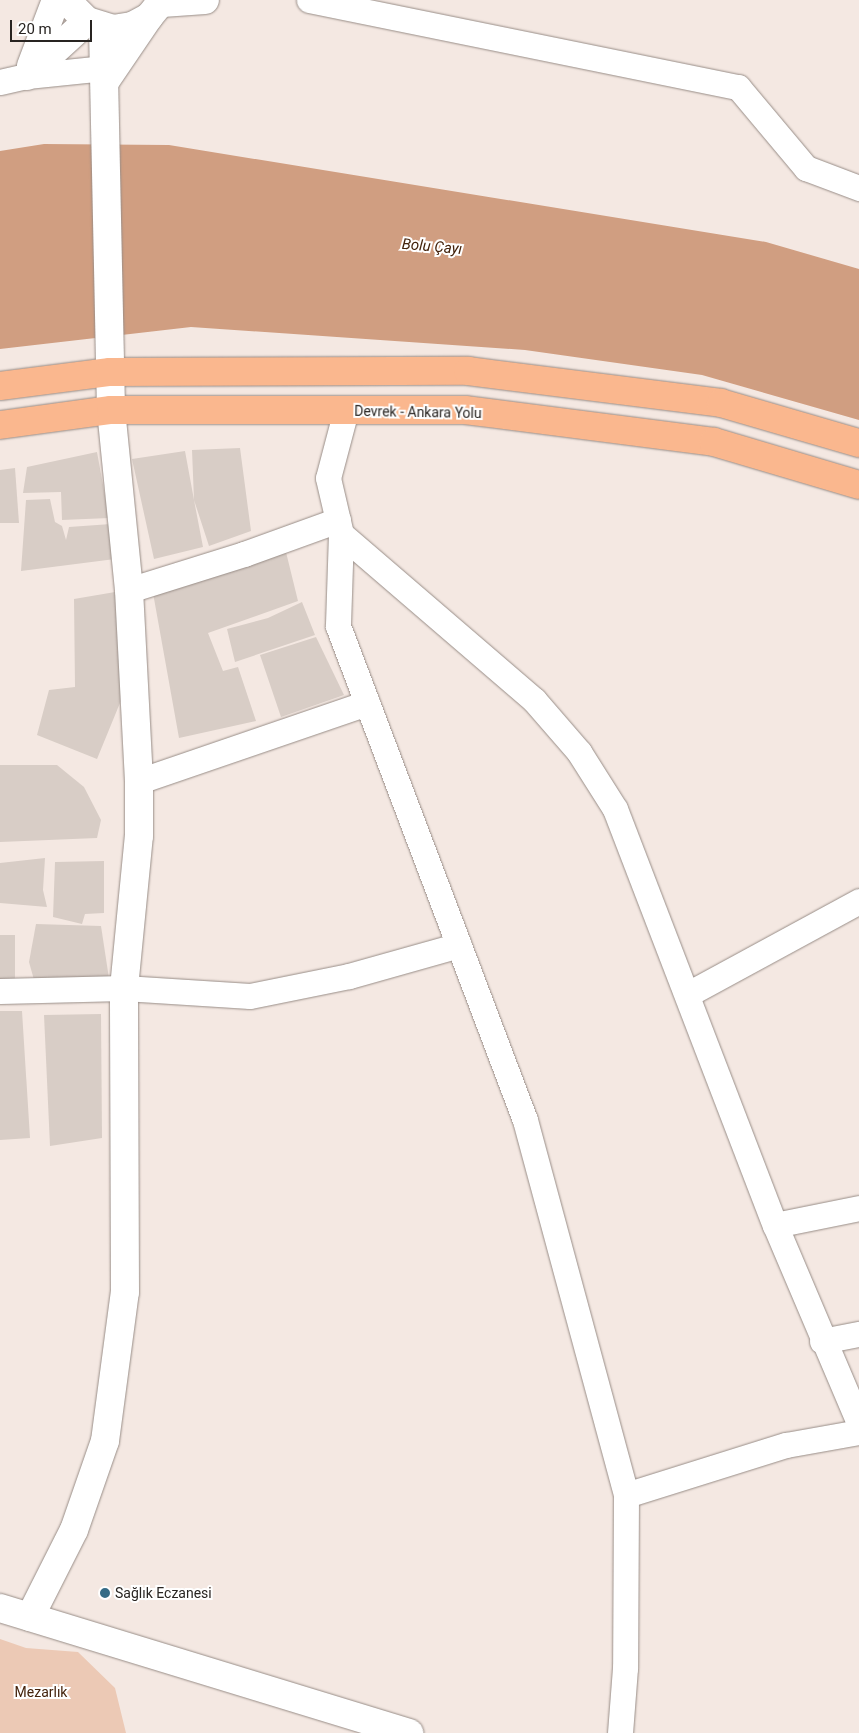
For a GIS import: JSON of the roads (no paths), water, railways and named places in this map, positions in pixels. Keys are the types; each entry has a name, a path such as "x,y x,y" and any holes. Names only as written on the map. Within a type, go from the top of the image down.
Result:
{"highway":[{"path":"0,386 110,372 468,371 722,403 859,443"},
{"name":"Devrek - Ankara Yolu","path":"0,425 111,410 466,410 714,442 859,485"}],"street":[{"path":"27,76 46,33 56,0"},
{"path":"66,0 95,24 132,26 158,7 205,0"},
{"path":"309,0 738,87 806,168 859,188"},
{"path":"106,74 158,7"},
{"path":"27,76 95,24"},
{"path":"30,1617 74,1530 105,1441 125,1292 124,988 139,836 140,781 129,590 111,410 108,315 106,74 95,24"},
{"path":"0,82 27,76 106,74"},
{"path":"346,410 328,478 339,527 338,626 525,1120 626,1495 625,1668 620,1733"},
{"path":"129,590 339,527"},
{"path":"339,527 534,700 579,752 614,809 688,994 775,1225 822,1341 859,1423"},
{"path":"140,781 367,703"},
{"path":"688,994 859,901"},
{"path":"0,991 124,988 250,996 348,976 459,945"},
{"path":"775,1225 859,1208"},
{"path":"822,1341 859,1334"},
{"path":"626,1495 786,1445 859,1432"},
{"path":"0,1608 409,1733"}],"water":[{"name":"Bolu Çayı","path":"44,144 169,145 766,242 859,269 859,420 702,375 525,350 191,327 0,349 0,151"}],"place":[{"name":"Sağlık Eczanesi","path":"105,1593"}],"park label":[{"name":"Mezarlık","path":"41,1692"}]}
